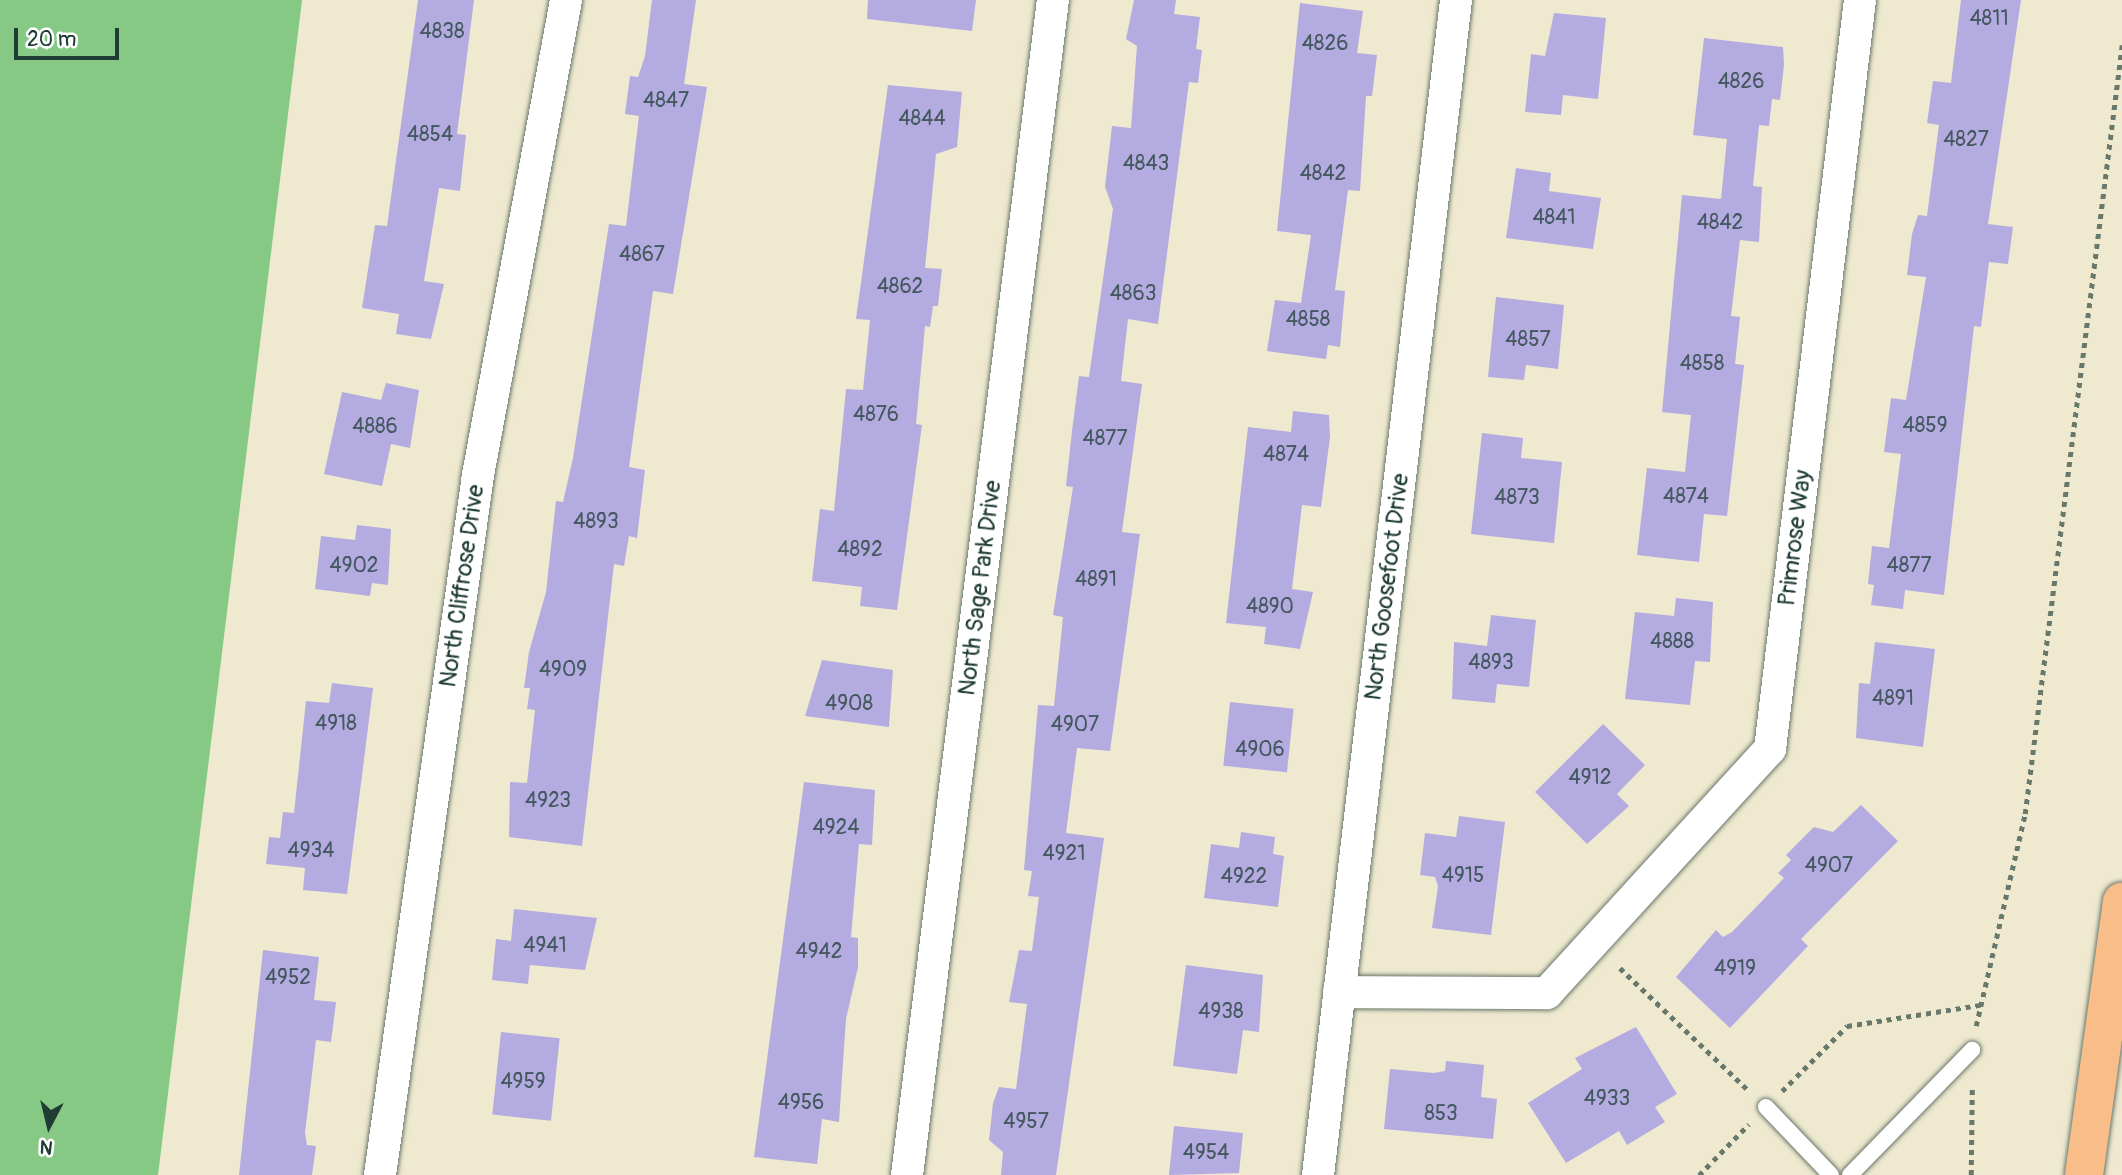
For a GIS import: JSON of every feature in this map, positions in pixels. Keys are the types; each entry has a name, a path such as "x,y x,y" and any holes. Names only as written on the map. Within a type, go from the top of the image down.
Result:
{"main road":[{"path":"2084,1175 2122,902"}],"street":[{"name":"North Cliffrose Drive","path":"380,1175 478,475 566,0"},
{"name":"North Sage Park Drive","path":"907,1175 1053,0"},
{"name":"North Goosefoot Drive","path":"1318,1175 1456,0"},
{"name":"Primrose Way","path":"1339,992 1547,993 1770,749 1860,0"}],"lane":[{"path":"1850,1175 1972,1050"},
{"path":"1766,1107 1831,1175"}],"path":[{"path":"1971,1175 1972,1050 2025,814 2122,45"},
{"path":"1620,968 1766,1107"},
{"path":"1699,1175 1847,1026 1980,1005"}],"green space":[{"path":"0,0 302,0 158,1175 0,1175"}],"building":[{"path":"418,0 474,0 457,134 466,135 460,191 439,188 424,281 444,284 431,339 396,334 399,314 362,308 375,225 387,226"},
{"path":"652,0 696,0 684,84 707,87 673,294 653,291 629,467 645,470 637,538 629,536 624,566 614,564 582,846 509,837 510,782 527,783 535,710 527,709 530,688 524,688 529,652 546,592 556,501 563,502 573,458 609,224 626,226 639,116 625,114 630,76 638,77 645,56"},
{"path":"868,0 976,0 972,31 867,19"},
{"path":"1134,0 1176,0 1174,14 1200,17 1196,49 1202,50 1198,83 1189,82 1158,324 1128,319 1121,381 1142,384 1122,532 1140,534 1110,751 1077,748 1066,833 1104,838 1056,1175 1001,1175 1003,1152 989,1140 993,1103 999,1087 1016,1089 1027,1004 1009,1002 1019,950 1032,951 1039,897 1028,896 1032,871 1024,870 1038,705 1054,706 1063,617 1053,615 1073,487 1066,486 1072,431 1079,376 1089,377 1113,209 1105,187 1112,126 1131,128 1137,46 1126,39"},
{"path":"1961,0 2021,0 1988,224 2013,227 2008,264 1989,262 1981,327 1974,326 1944,595 1905,590 1903,609 1871,605 1874,585 1868,584 1872,546 1889,548 1901,454 1884,452 1891,398 1906,400 1926,277 1907,275 1912,234 1918,215 1927,216 1939,125 1927,123 1933,81 1951,83"},
{"path":"1300,3 1363,11 1357,53 1377,55 1372,96 1366,96 1360,191 1348,190 1335,290 1345,291 1340,347 1328,345 1326,359 1267,351 1275,300 1301,303 1311,235 1277,231"},
{"path":"1554,13 1606,18 1598,99 1563,95 1561,115 1525,112 1531,54 1545,56"},
{"path":"1704,38 1783,47 1784,65 1780,100 1772,99 1769,126 1759,125 1753,186 1762,187 1759,242 1740,240 1731,316 1740,317 1735,364 1744,365 1727,516 1704,514 1699,562 1637,555 1647,468 1685,472 1691,415 1662,412 1682,195 1721,199 1727,139 1693,135"},
{"path":"888,85 962,92 957,147 936,154 925,268 942,269 938,306 933,306 930,327 925,326 916,424 922,425 897,610 860,606 862,587 812,581 820,509 834,511 846,389 863,390 870,320 856,319"},
{"path":"1516,168 1551,173 1549,191 1601,198 1593,249 1506,238"},
{"path":"1496,297 1564,305 1558,369 1526,365 1524,380 1488,377"},
{"path":"386,383 419,390 410,448 391,444 382,486 324,474 342,392 381,400"},
{"path":"1293,411 1329,415 1330,437 1321,507 1302,505 1292,589 1313,592 1300,649 1264,644 1266,627 1226,623 1248,427 1291,432"},
{"path":"1482,433 1523,438 1521,458 1562,462 1554,543 1471,534"},
{"path":"357,525 391,529 388,585 372,583 370,596 315,589 321,536 355,540"},
{"path":"1676,598 1713,602 1710,662 1695,661 1690,705 1625,699 1635,612 1674,616"},
{"path":"1491,615 1536,620 1529,687 1497,684 1495,703 1452,699 1454,642 1487,646"},
{"path":"1875,642 1935,649 1923,747 1856,738 1859,683 1870,684"},
{"path":"822,660 893,670 889,727 805,716"},
{"path":"332,683 373,688 347,894 303,890 305,868 266,864 269,837 280,838 283,812 294,813 306,701 329,703"},
{"path":"1230,702 1294,709 1287,772 1223,766"},
{"path":"1603,724 1645,765 1617,794 1629,806 1587,844 1535,792"},
{"path":"804,782 875,790 872,845 859,844 851,937 858,938 858,967 846,1019 839,1122 822,1119 817,1164 754,1157"},
{"path":"1861,805 1898,841 1801,939 1808,946 1730,1028 1676,977 1716,930 1723,937 1732,932 1784,878 1778,873 1791,860 1786,855 1814,827 1833,832"},
{"path":"1459,816 1505,822 1491,935 1432,928 1438,886 1435,877 1420,875 1425,833 1456,837"},
{"path":"1241,832 1275,837 1273,854 1284,856 1278,907 1204,898 1211,844 1239,848"},
{"path":"514,909 597,918 585,970 530,965 528,984 492,980 496,939 511,941"},
{"path":"263,950 319,957 314,1000 336,1002 331,1042 316,1040 305,1133 307,1145 316,1146 312,1175 239,1175"},
{"path":"1186,965 1263,975 1259,1032 1243,1030 1237,1074 1173,1066"},
{"path":"1636,1027 1677,1094 1655,1107 1665,1122 1627,1145 1619,1131 1566,1163 1528,1103 1582,1069 1575,1058"},
{"path":"501,1032 560,1038 551,1121 492,1115"},
{"path":"1446,1061 1484,1065 1481,1097 1497,1099 1493,1139 1384,1129 1390,1069 1434,1073 1445,1071"},
{"path":"1174,1126 1243,1133 1239,1173 1169,1175"}]}
